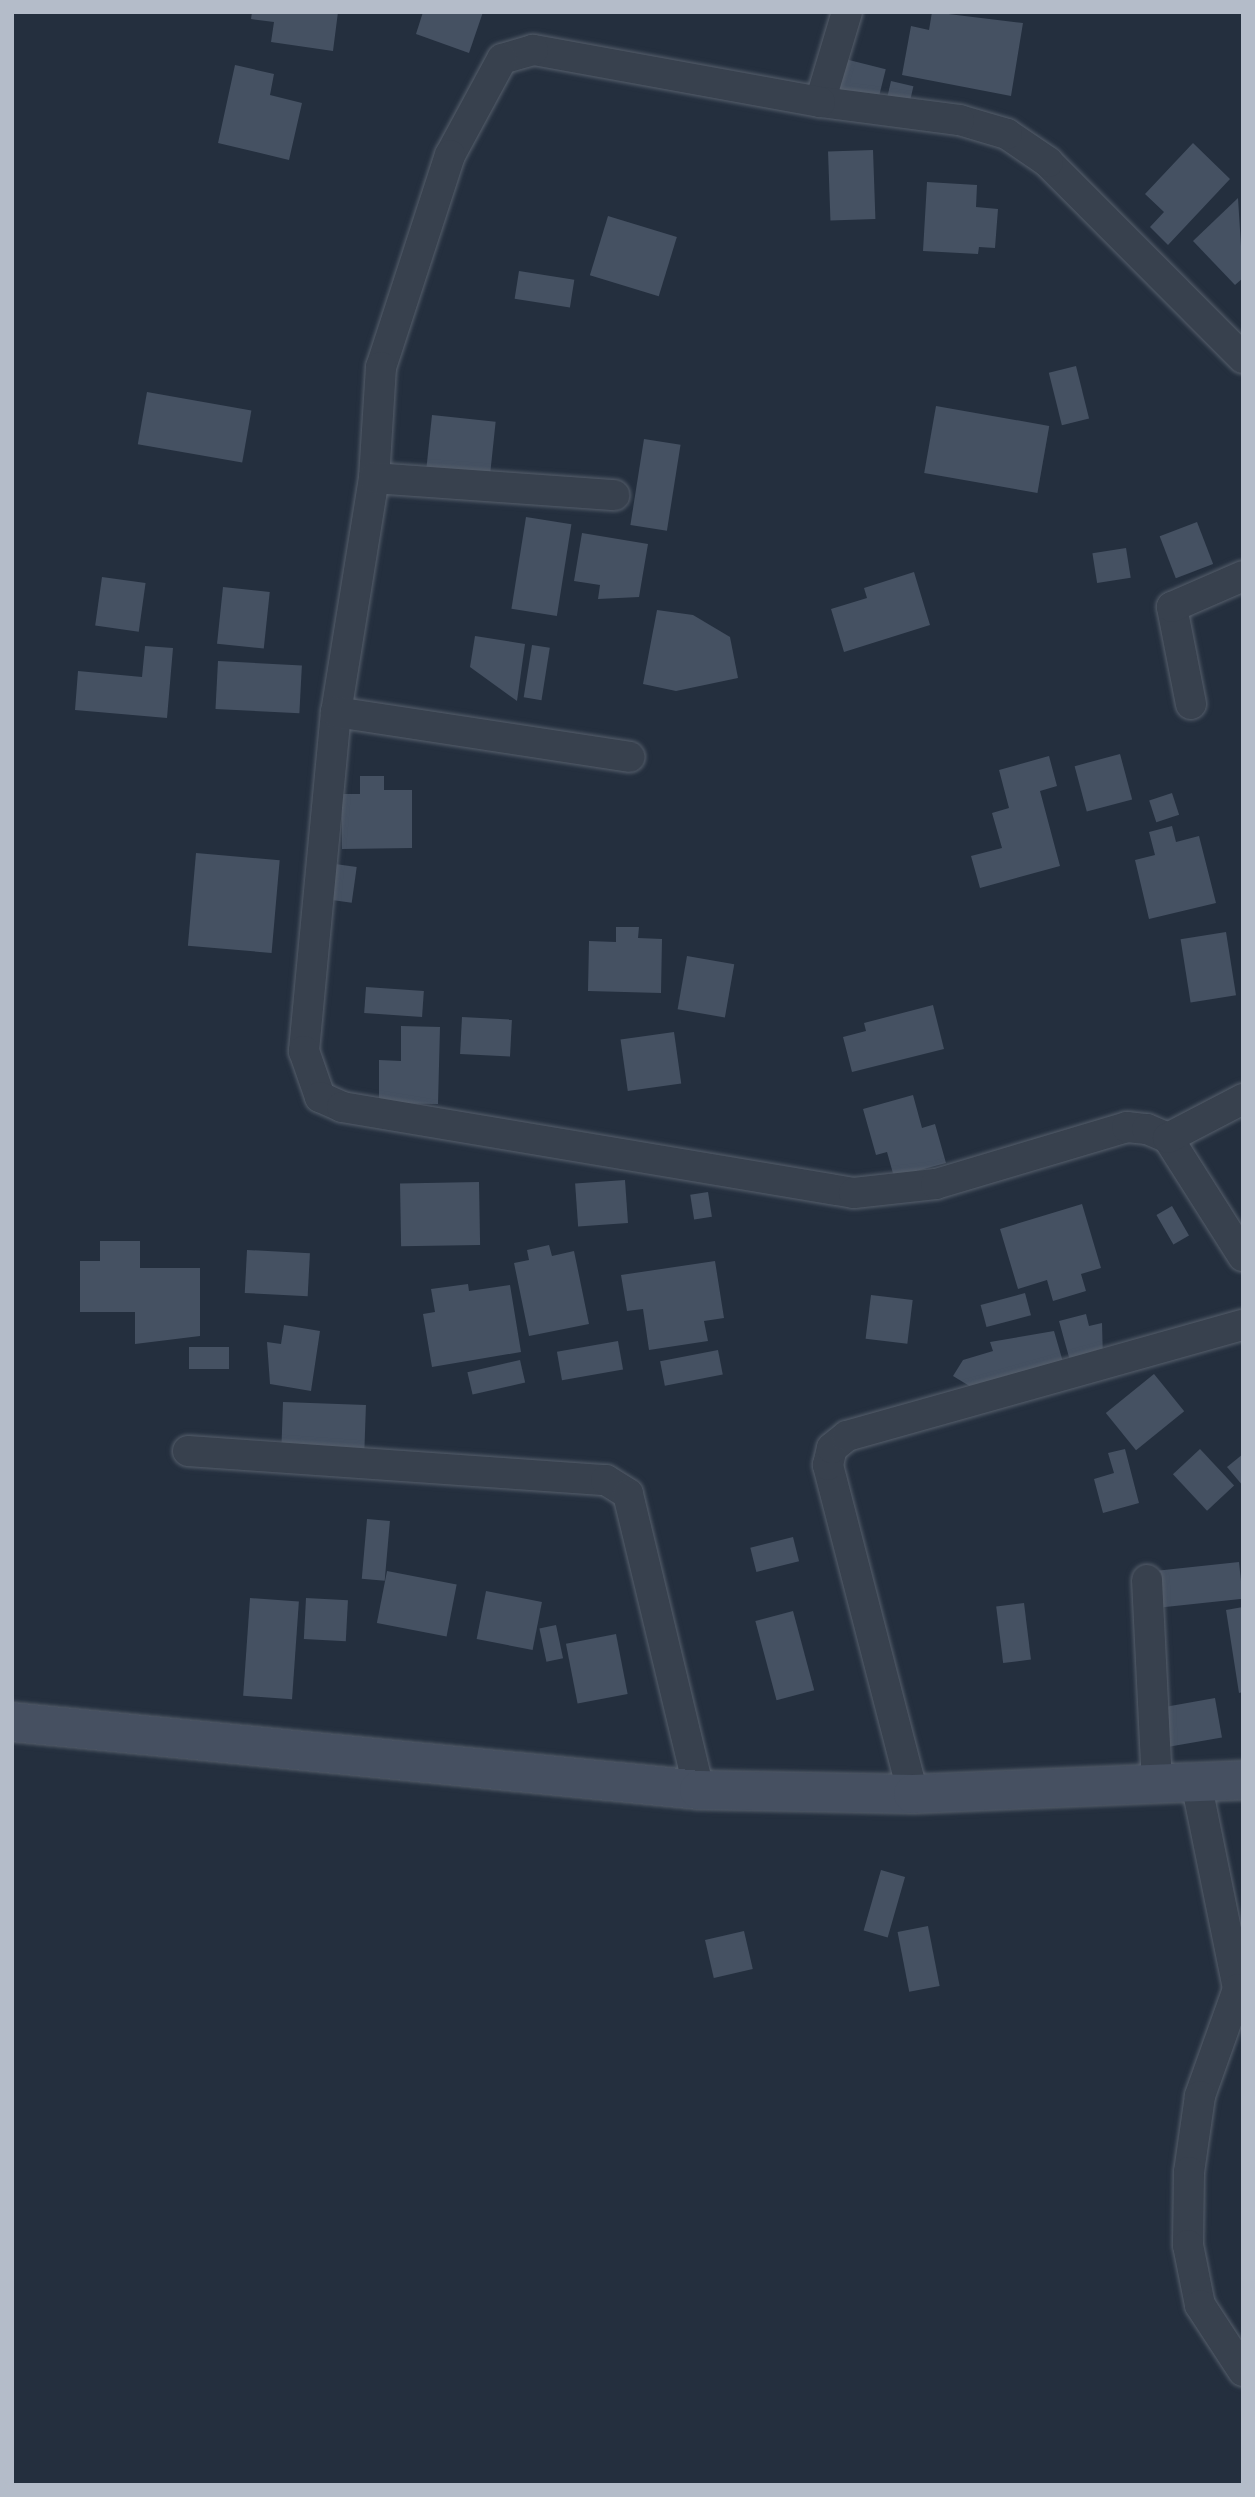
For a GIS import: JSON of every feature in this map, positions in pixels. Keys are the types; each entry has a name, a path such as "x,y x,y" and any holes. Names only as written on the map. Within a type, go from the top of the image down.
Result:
{"main road":[{"path":"12,1721 699,1790 912,1794 1243,1780"}],"street":[{"path":"820,102 847,12"},
{"path":"1243,358 1048,162 1007,134 959,120 820,102 533,50 502,59 450,155 381,367 374,478 336,712 304,1051 320,1097 342,1107 854,1193 936,1184 1127,1128 1168,1138 1243,1099"},
{"path":"374,478 614,495"},
{"path":"1191,705 1172,607 1243,576"},
{"path":"336,712 630,757"},
{"path":"1168,1138 1243,1256"},
{"path":"912,1794 828,1465 832,1448 847,1436 1243,1325"},
{"path":"188,1451 606,1480 628,1494 699,1790"},
{"path":"1147,1580 1157,1782"},
{"path":"1196,1783 1240,1995 1200,2096 1189,2172 1188,2245 1200,2305 1243,2371"}],"building":[{"path":"252,12 338,12 333,51 271,42 274,22 251,19"},
{"path":"423,12 483,12 469,53 416,34"},
{"path":"932,12 1023,23 1011,96 902,75 911,26 929,30"},
{"path":"845,59 886,69 878,102 837,92"},
{"path":"235,65 274,74 270,95 302,103 289,160 218,143"},
{"path":"891,81 913,86 909,107 886,101"},
{"path":"1193,143 1230,179 1168,245 1150,227 1164,212 1145,194"},
{"path":"873,150 875,219 830,221 828,152"},
{"path":"927,182 977,185 976,207 998,209 995,248 979,247 978,254 923,251"},
{"path":"1238,198 1243,278 1235,285 1193,241"},
{"path":"608,216 677,237 659,296 590,275"},
{"path":"519,271 574,280 570,307 515,299"},
{"path":"1076,366 1089,418 1062,425 1049,373"},
{"path":"147,392 251,410 242,463 138,444"},
{"path":"936,406 1049,426 1037,493 924,473"},
{"path":"432,415 496,422 490,479 426,473"},
{"path":"644,439 681,445 667,531 630,525"},
{"path":"526,517 571,524 557,616 511,609"},
{"path":"1197,522 1213,564 1176,578 1160,536"},
{"path":"582,533 648,544 639,597 598,599 600,585 574,581"},
{"path":"1126,548 1131,578 1097,583 1092,553"},
{"path":"914,572 930,625 844,652 831,609 867,598 864,588"},
{"path":"102,577 146,583 139,632 95,626"},
{"path":"223,587 270,592 264,649 217,644"},
{"path":"657,610 693,615 730,637 738,678 676,691 643,684"},
{"path":"475,636 525,644 517,701 470,667"},
{"path":"532,645 550,648 541,700 524,697"},
{"path":"145,646 173,648 167,718 75,710 78,671 142,677"},
{"path":"218,661 302,665 299,713 215,709"},
{"path":"1120,754 1132,799 1087,812 1075,766"},
{"path":"1049,756 1057,786 1040,791 1060,866 980,888 971,856 1002,848 992,813 1009,808 999,770"},
{"path":"360,776 384,776 384,790 412,790 412,848 342,849 342,794 360,794"},
{"path":"1172,793 1179,815 1156,822 1149,800"},
{"path":"1172,826 1176,842 1199,836 1216,903 1149,919 1135,860 1155,855 1149,832"},
{"path":"196,853 280,860 272,953 188,946"},
{"path":"328,863 357,867 352,903 323,899"},
{"path":"616,927 639,927 638,938 662,939 661,993 588,991 589,941 616,942"},
{"path":"1226,932 1236,995 1191,1002 1181,939"},
{"path":"687,956 734,964 725,1018 678,1009"},
{"path":"366,987 424,991 422,1017 364,1013"},
{"path":"933,1005 944,1049 852,1072 843,1037 866,1031 864,1023"},
{"path":"462,1017 512,1020 510,1057 460,1054"},
{"path":"401,1026 440,1027 438,1104 379,1103 379,1060 401,1061"},
{"path":"674,1032 681,1083 628,1091 621,1040"},
{"path":"913,1095 922,1128 935,1124 946,1163 894,1177 887,1152 876,1155 863,1109"},
{"path":"625,1180 628,1223 578,1226 575,1183"},
{"path":"479,1182 480,1245 401,1246 400,1183"},
{"path":"708,1192 712,1217 694,1220 690,1195"},
{"path":"1082,1204 1101,1268 1081,1274 1086,1291 1053,1301 1047,1280 1018,1289 1000,1229"},
{"path":"1172,1206 1189,1235 1173,1244 1156,1215"},
{"path":"100,1241 140,1241 140,1268 200,1268 200,1336 135,1344 135,1312 80,1312 80,1261 100,1261"},
{"path":"549,1245 552,1256 574,1251 589,1324 529,1336 514,1263 529,1260 527,1250"},
{"path":"247,1250 310,1253 308,1296 245,1293"},
{"path":"715,1261 724,1318 704,1321 708,1341 649,1350 643,1309 627,1311 621,1275"},
{"path":"468,1284 469,1291 510,1285 521,1352 432,1367 423,1314 435,1312 431,1289"},
{"path":"1025,1293 1031,1315 987,1327 981,1305"},
{"path":"871,1295 913,1300 907,1344 866,1339"},
{"path":"1086,1314 1089,1326 1102,1323 1103,1360 1072,1368 1059,1321"},
{"path":"284,1325 320,1331 311,1391 270,1384 267,1342 281,1344"},
{"path":"1054,1331 1065,1369 981,1393 953,1376 963,1360 993,1351 990,1342"},
{"path":"618,1341 623,1370 562,1380 557,1352"},
{"path":"189,1347 229,1347 229,1369 189,1369"},
{"path":"718,1350 723,1375 665,1386 660,1361"},
{"path":"520,1360 525,1382 473,1395 467,1372"},
{"path":"1154,1374 1184,1411 1136,1450 1106,1413"},
{"path":"283,1402 366,1405 364,1450 281,1447"},
{"path":"1125,1449 1139,1503 1103,1513 1094,1479 1114,1473 1108,1453"},
{"path":"1200,1449 1234,1486 1207,1511 1173,1474"},
{"path":"1243,1454 1243,1486 1227,1467"},
{"path":"367,1519 390,1521 385,1581 362,1579"},
{"path":"793,1537 799,1561 756,1572 750,1548"},
{"path":"1239,1562 1243,1599 1158,1608 1154,1571"},
{"path":"387,1571 457,1585 447,1637 377,1623"},
{"path":"486,1591 542,1602 533,1650 477,1639"},
{"path":"250,1598 299,1601 292,1699 243,1696"},
{"path":"306,1598 348,1600 346,1641 304,1639"},
{"path":"1024,1603 1031,1660 1003,1663 996,1606"},
{"path":"1243,1607 1243,1692 1239,1693 1226,1610"},
{"path":"793,1611 814,1690 777,1700 755,1621"},
{"path":"556,1625 563,1658 546,1662 539,1629"},
{"path":"616,1634 628,1694 578,1704 566,1644"},
{"path":"1215,1698 1222,1737 1169,1747 1162,1707"},
{"path":"881,1870 905,1877 888,1937 864,1931"},
{"path":"928,1926 940,1986 909,1992 898,1932"},
{"path":"744,1931 753,1969 714,1978 705,1940"}]}
